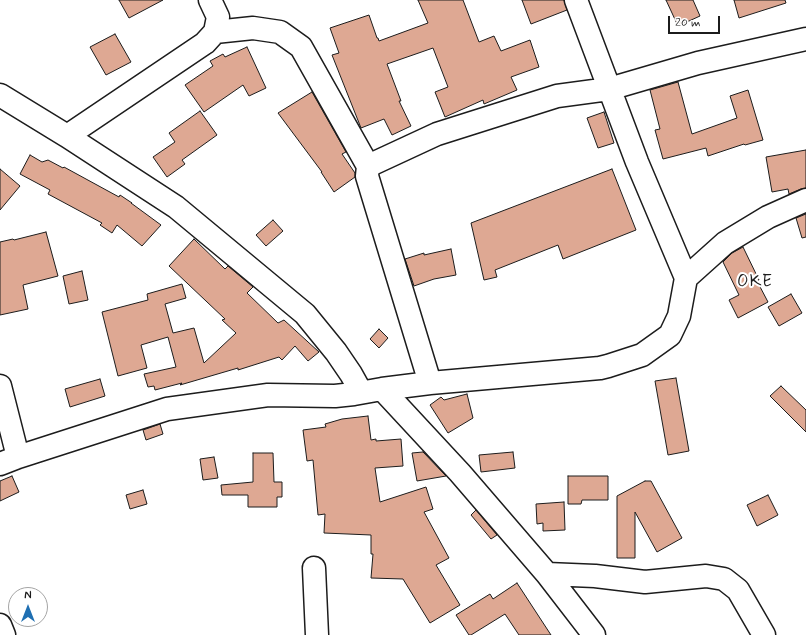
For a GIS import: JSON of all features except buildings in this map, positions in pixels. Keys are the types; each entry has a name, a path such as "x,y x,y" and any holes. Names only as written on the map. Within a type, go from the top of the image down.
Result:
{"street":[{"path":"67,136 205,43 215,32 218,17 210,0"},
{"path":"0,386 9,460 167,409 268,395 335,396 430,383 600,368 642,355 670,335 679,316 686,278 637,162 576,0"},
{"path":"215,32 253,28 280,32 301,47 368,166 367,176 430,383"},
{"path":"368,166 437,134 557,96 609,89 698,63 806,40"},
{"path":"5,104 67,136 176,207 305,314 336,352 351,374 372,391 460,473 547,574 593,635"},
{"path":"686,278 724,243 768,217 806,200"},
{"path":"314,568 317,635"},
{"path":"547,574 595,576 645,582 706,576 724,579 738,590 764,635"},
{"path":"0,625 4,635"}],"district":[{"name":"OKE","path":"755,282"}]}
